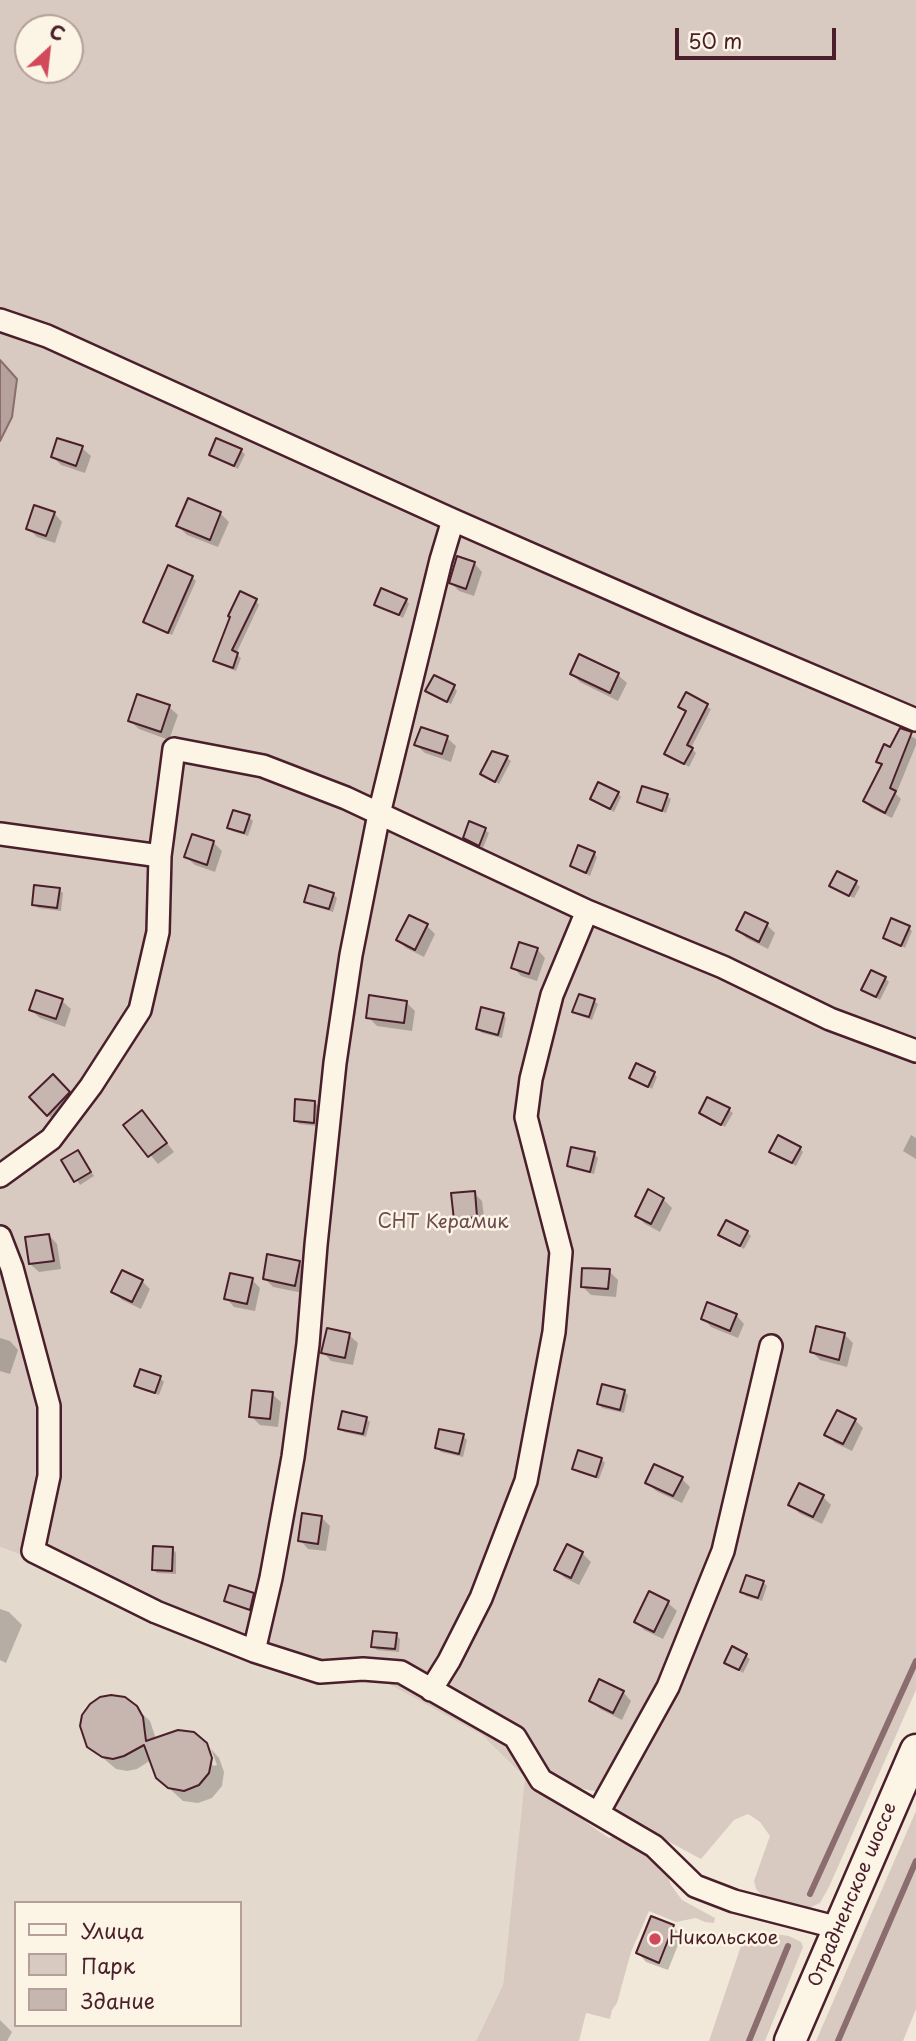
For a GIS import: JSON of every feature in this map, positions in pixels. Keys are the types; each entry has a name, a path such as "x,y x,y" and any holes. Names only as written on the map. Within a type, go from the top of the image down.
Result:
{"main road":[{"name":"Отрадненское шоссе","path":"790,2041 916,1750"}],"street":[{"path":"0,320 47,336 453,520 916,720"},
{"path":"254,1651 271,1578 293,1457 308,1344 335,1063 351,955 379,814 453,520"},
{"path":"0,1176 51,1139 91,1086 140,1010 158,932 160,856 174,749 263,766 346,798 587,911 723,967 830,1019 916,1051"},
{"path":"0,834 160,856"},
{"path":"431,1690 481,1598 526,1481 554,1332 561,1252 526,1117 531,1079 552,995 587,911"},
{"path":"0,1237 12,1268 49,1406 48,1476 33,1551 156,1612 254,1651 320,1672 363,1669 401,1672 515,1737 541,1780 654,1846 695,1886 734,1901 839,1928"},
{"path":"597,1813 667,1687 723,1551 771,1346"}],"shaded area":[{"path":"0,360 17,379 12,417 0,441"},
{"path":"0,1547 25,1556 144,1616 313,1682 385,1682 482,1735 525,1779 503,1985 476,2041 0,2041"}],"green space":[{"name":"СНТ Керамик","path":"0,0 916,0 916,1690 820,1903 809,1908 767,1901 756,1889 754,1881 770,1836 760,1822 748,1814 734,1820 701,1859 623,1817 614,1808 614,1796 563,1784 537,1764 525,1779 609,1838 618,1835 666,1870 671,1885 682,1900 715,1918 714,1923 696,1918 676,1922 649,1911 631,1952 610,2019 586,2013 579,2041 476,2041 503,1985 525,1778 482,1735 385,1682 313,1682 144,1616 25,1556 0,1547"},
{"path":"916,1811 916,2009 903,2041 816,2041"},
{"path":"767,1933 789,1936 801,1942 803,1947 765,2041 709,2041 743,1940"}],"building":[{"path":"57,438 83,446 76,466 51,457"},
{"path":"216,438 242,449 234,466 209,455"},
{"path":"188,498 221,512 210,540 176,526"},
{"path":"34,505 55,512 46,536 26,529"},
{"path":"457,556 475,562 466,589 449,583"},
{"path":"168,565 193,576 168,633 143,622"},
{"path":"381,588 407,599 399,615 374,605"},
{"path":"240,591 257,599 232,650 238,653 233,668 213,661 230,617 228,616"},
{"path":"579,654 619,673 610,693 570,674"},
{"path":"434,675 455,685 447,702 425,691"},
{"path":"686,692 708,704 687,745 693,748 684,764 664,754 686,711 678,707"},
{"path":"137,694 170,705 161,732 128,721"},
{"path":"421,727 448,736 442,754 414,745"},
{"path":"900,728 912,732 890,788 896,791 885,813 863,801 882,764 876,762 884,744 890,747"},
{"path":"492,751 508,756 495,782 480,774"},
{"path":"598,782 619,792 610,809 590,799"},
{"path":"642,786 668,794 662,811 637,802"},
{"path":"233,810 250,815 244,833 227,828"},
{"path":"469,821 486,828 479,846 463,838"},
{"path":"192,834 214,841 207,865 184,857"},
{"path":"578,845 595,852 586,873 570,866"},
{"path":"837,871 857,881 849,896 829,886"},
{"path":"34,885 60,888 57,908 32,905"},
{"path":"309,885 334,893 329,909 304,902"},
{"path":"745,912 768,923 759,942 736,930"},
{"path":"409,915 428,924 415,950 396,940"},
{"path":"891,918 910,926 901,946 883,938"},
{"path":"519,942 538,948 529,974 511,968"},
{"path":"871,970 886,977 876,997 861,990"},
{"path":"36,990 63,999 56,1019 29,1010"},
{"path":"579,994 595,999 589,1017 572,1012"},
{"path":"369,995 407,1001 404,1023 366,1018"},
{"path":"481,1007 504,1013 498,1035 476,1029"},
{"path":"636,1063 655,1072 648,1087 629,1078"},
{"path":"53,1074 70,1092 47,1116 29,1097"},
{"path":"707,1097 730,1108 721,1125 699,1113"},
{"path":"295,1099 315,1101 314,1123 294,1121"},
{"path":"142,1110 167,1143 148,1157 123,1125"},
{"path":"778,1135 801,1147 792,1163 769,1152"},
{"path":"571,1147 595,1152 590,1172 567,1166"},
{"path":"78,1150 91,1172 74,1182 61,1160"},
{"path":"648,1189 664,1198 651,1224 635,1216"},
{"path":"475,1191 477,1217 454,1220 451,1193"},
{"path":"726,1220 748,1231 740,1246 718,1235"},
{"path":"49,1234 54,1261 29,1264 25,1237"},
{"path":"267,1254 300,1261 295,1286 263,1279"},
{"path":"582,1268 610,1269 608,1289 581,1287"},
{"path":"122,1270 143,1280 132,1302 111,1292"},
{"path":"230,1273 253,1278 247,1304 224,1299"},
{"path":"707,1302 737,1314 730,1331 701,1319"},
{"path":"816,1326 845,1333 839,1360 810,1352"},
{"path":"327,1328 350,1333 345,1358 321,1353"},
{"path":"140,1369 161,1376 155,1393 134,1386"},
{"path":"602,1384 625,1390 620,1410 597,1404"},
{"path":"252,1390 273,1392 270,1419 249,1417"},
{"path":"837,1410 856,1419 843,1444 824,1435"},
{"path":"342,1411 367,1417 363,1434 338,1429"},
{"path":"439,1429 464,1434 459,1454 435,1448"},
{"path":"578,1450 602,1458 596,1477 572,1469"},
{"path":"654,1464 683,1477 673,1496 645,1483"},
{"path":"799,1483 824,1495 813,1517 788,1505"},
{"path":"302,1513 322,1516 318,1544 298,1541"},
{"path":"567,1544 583,1552 571,1578 554,1570"},
{"path":"153,1546 173,1547 172,1571 152,1570"},
{"path":"746,1575 764,1581 758,1598 740,1592"},
{"path":"229,1585 254,1593 250,1610 224,1601"},
{"path":"649,1591 669,1601 654,1632 634,1622"},
{"path":"373,1631 397,1633 395,1649 371,1647"},
{"path":"732,1646 747,1654 739,1670 724,1663"},
{"path":"599,1679 624,1691 613,1713 589,1701"},
{"path":"100,1697 125,1697 137,1706 143,1717 146,1741 178,1730 194,1732 207,1743 212,1758 209,1773 199,1785 184,1791 168,1788 156,1778 144,1745 113,1759 102,1757 87,1747 80,1726 82,1715 90,1704"},
{"name":"Никольское","path":"651,1916 674,1925 659,1963 636,1953"}],"waterway":[{"path":"810,1894 916,1661"},
{"path":"838,2041 916,1861"},
{"path":"749,2041 788,1946"}],"place":[{"name":"Никольское","path":"655,1939"}]}
